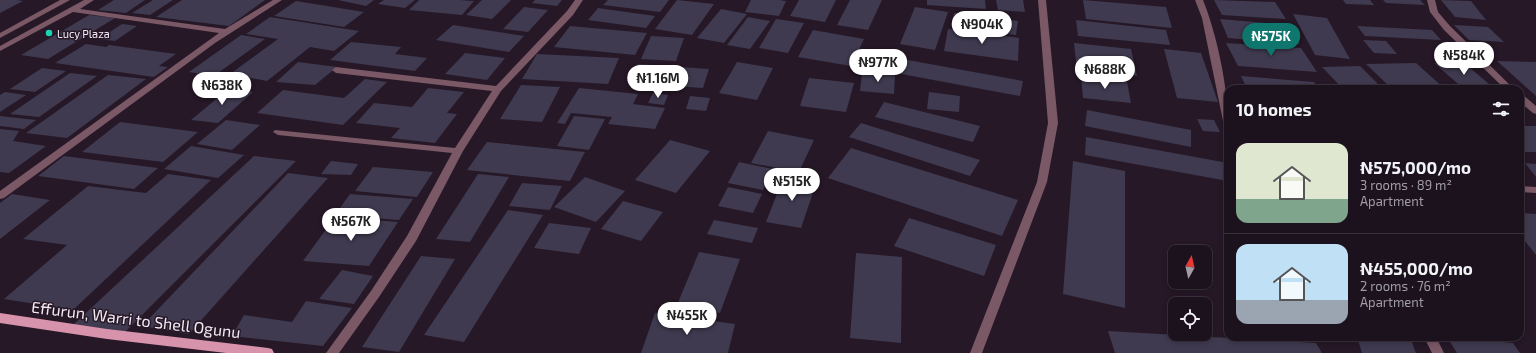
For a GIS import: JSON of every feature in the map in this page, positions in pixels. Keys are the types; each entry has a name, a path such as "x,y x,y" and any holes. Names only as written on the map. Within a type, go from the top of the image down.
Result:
{"main road":[{"name":"Effurun, Warri to Shell Ogunu","path":"0,318 107,334 268,353"}],"street":[{"path":"0,36 66,0"},
{"path":"0,49 90,0"},
{"path":"0,196 206,46 278,0"},
{"path":"332,353 375,294 412,238 458,151 498,89 570,13 579,0"},
{"path":"976,353 1042,182 1053,123 1042,0"},
{"path":"1199,0 1206,18 1224,102"},
{"path":"1431,0 1434,12 1447,28 1505,85"},
{"path":"72,10 226,32"},
{"path":"336,70 498,89"},
{"path":"1524,100 1536,110"},
{"path":"278,132 458,151"},
{"path":"1524,189 1536,190"},
{"path":"1432,341 1438,353"}],"building":[{"path":"0,0 17,0 23,1 0,13"},
{"path":"114,0 145,0 126,13 98,10"},
{"path":"153,0 173,0 150,15 132,13"},
{"path":"182,0 265,0 229,26 156,17"},
{"path":"338,0 374,0 366,6"},
{"path":"384,0 415,0 405,8 378,4"},
{"path":"419,0 474,1 462,15 409,10"},
{"path":"482,0 511,0 492,19 466,15"},
{"path":"535,0 562,0 557,6 532,3"},
{"path":"608,0 669,0 660,12 603,5"},
{"path":"677,0 714,4 692,35 655,29"},
{"path":"751,0 786,1 779,16 745,12"},
{"path":"799,0 836,0 825,22 790,16"},
{"path":"850,0 882,0 868,30 837,25"},
{"path":"927,0 985,0 986,9 927,5"},
{"path":"996,0 1023,0 1025,12 998,10"},
{"path":"1083,0 1166,7 1172,28 1086,19"},
{"path":"1214,0 1275,2 1286,19 1222,15"},
{"path":"1343,0 1370,0 1374,5 1346,4"},
{"path":"1383,0 1420,0 1425,5 1386,3"},
{"path":"1441,0 1471,1 1486,20 1455,17"},
{"path":"296,1 364,12 344,27 274,16"},
{"path":"524,7 548,10 528,32 503,29"},
{"path":"915,7 948,12 935,50 900,44"},
{"path":"598,8 655,16 646,28 588,20"},
{"path":"721,9 747,14 724,43 697,38"},
{"path":"954,13 1018,21 1016,35 951,26"},
{"path":"1293,14 1327,18 1350,59 1315,55"},
{"path":"89,15 115,18 48,59 21,55"},
{"path":"270,17 359,31 334,51 310,47 267,81 230,74 278,39 246,34"},
{"path":"748,17 770,21 750,49 727,45"},
{"path":"776,19 804,23 788,53 759,48"},
{"path":"1220,19 1288,25 1300,44 1228,38"},
{"path":"1076,20 1166,30 1170,45 1078,36"},
{"path":"122,24 137,26 115,41 99,39"},
{"path":"453,25 524,36 509,52 436,40"},
{"path":"1454,25 1488,27 1504,42 1469,40"},
{"path":"570,26 647,33 635,55 554,47"},
{"path":"1357,26 1432,30 1441,40 1365,36"},
{"path":"948,29 1019,38 1018,61 944,51"},
{"path":"813,30 864,39 851,66 798,57"},
{"path":"241,35 265,39 214,76 189,72"},
{"path":"651,36 684,38 676,61 641,59"},
{"path":"1363,40 1386,41 1397,54 1374,53"},
{"path":"351,42 401,47 395,54 427,58 415,71 330,60"},
{"path":"1074,43 1131,49 1137,76 1077,70"},
{"path":"1226,43 1301,48 1317,72 1238,66"},
{"path":"86,44 106,47 109,45 176,54 159,66 168,67 154,77 55,63"},
{"path":"1164,49 1201,53 1218,102 1177,98"},
{"path":"465,53 505,58 487,80 445,74"},
{"path":"537,54 619,58 608,84 522,79"},
{"path":"902,59 1023,81 1020,96 896,73"},
{"path":"1497,61 1536,62 1536,96"},
{"path":"298,62 337,67 315,85 276,82"},
{"path":"737,62 773,68 757,100 719,93"},
{"path":"1463,62 1490,85 1459,85 1434,63"},
{"path":"1416,63 1441,85 1388,85 1366,64"},
{"path":"638,64 709,69 703,88 629,83"},
{"path":"1360,66 1379,85 1339,85 1322,67"},
{"path":"42,68 66,71 35,92 10,89"},
{"path":"70,73 97,76 39,117 10,114"},
{"path":"862,73 895,75 894,94 860,91"},
{"path":"108,75 146,79 67,138 26,133"},
{"path":"1241,76 1314,82 1316,85 1245,85"},
{"path":"1081,77 1127,82 1131,103 1083,98"},
{"path":"809,78 854,83 846,112 800,106"},
{"path":"365,79 387,82 343,125 257,113 283,90 344,98"},
{"path":"521,85 560,87 542,122 500,119"},
{"path":"428,88 464,92 447,113 457,114 435,143 391,138 400,128 356,123 374,103 412,107"},
{"path":"579,88 638,94 633,104 665,108 655,129 608,124 612,117 571,113 565,124 557,123"},
{"path":"227,90 253,92 218,123 191,120"},
{"path":"5,92 26,95 0,112 0,95"},
{"path":"929,92 960,96 959,112 927,109"},
{"path":"653,93 668,95 664,105 648,103"},
{"path":"690,96 710,98 706,111 686,109"},
{"path":"884,102 980,126 973,142 875,117"},
{"path":"1087,110 1191,130 1191,147 1085,126"},
{"path":"0,116 36,120 24,129 0,126"},
{"path":"574,116 605,119 589,150 557,146"},
{"path":"1197,119 1214,120 1220,132 1203,131"},
{"path":"226,120 260,125 232,150 197,144"},
{"path":"120,122 198,132 163,162 82,152"},
{"path":"861,123 980,160 970,176 849,137"},
{"path":"1524,126 1536,126 1536,152 1524,152"},
{"path":"0,129 19,131 13,141 46,146 9,173 0,172"},
{"path":"768,131 814,140 799,172 751,163"},
{"path":"1086,137 1224,162 1224,180 1085,155"},
{"path":"670,140 710,151 676,193 635,180"},
{"path":"487,142 585,152 570,181 467,170"},
{"path":"191,146 244,155 218,178 164,169"},
{"path":"851,148 1018,200 1002,236 828,178"},
{"path":"64,156 158,168 134,189 38,176"},
{"path":"254,156 296,161 123,334 73,325"},
{"path":"331,161 358,164 351,175 321,174"},
{"path":"1073,161 1125,171 1125,308 1063,294"},
{"path":"739,162 773,169 763,190 728,183"},
{"path":"1525,163 1536,164 1536,177"},
{"path":"373,167 433,172 417,197 355,191"},
{"path":"288,173 328,178 189,334 142,326"},
{"path":"168,174 211,180 73,310 4,299 67,245 23,239 88,186 146,193"},
{"path":"478,174 509,177 470,242 436,239"},
{"path":"784,176 817,181 801,228 766,222"},
{"path":"585,177 625,191 596,222 554,207"},
{"path":"522,183 562,186 550,210 509,206"},
{"path":"728,187 762,194 753,213 718,206"},
{"path":"12,194 50,200 0,239 0,203"},
{"path":"350,194 413,199 399,220 335,215"},
{"path":"623,201 663,212 641,241 601,229"},
{"path":"508,210 543,215 464,342 424,335"},
{"path":"1524,213 1536,214 1536,255 1524,240"},
{"path":"335,217 398,222 369,266 303,261"},
{"path":"909,218 996,245 984,276 894,246"},
{"path":"714,220 758,228 752,243 707,234"},
{"path":"549,223 591,228 579,254 534,248"},
{"path":"699,252 740,259 720,313 677,305"},
{"path":"856,253 902,257 901,343 850,338"},
{"path":"421,256 455,259 399,352 362,347"},
{"path":"342,270 373,276 354,304 319,299"},
{"path":"306,301 352,308 323,346 232,336 244,315 292,322"},
{"path":"655,313 735,324 728,353 641,353"},
{"path":"1108,331 1168,334 1168,341 1212,341 1212,337 1224,338 1224,341 1281,341 1316,343 1322,353 1115,353"},
{"path":"1358,341 1412,341 1416,353 1362,353"},
{"path":"1450,341 1491,341 1513,343 1520,353 1457,353"}],"place":[{"name":"Lucy Plaza","path":"49,33"}]}
